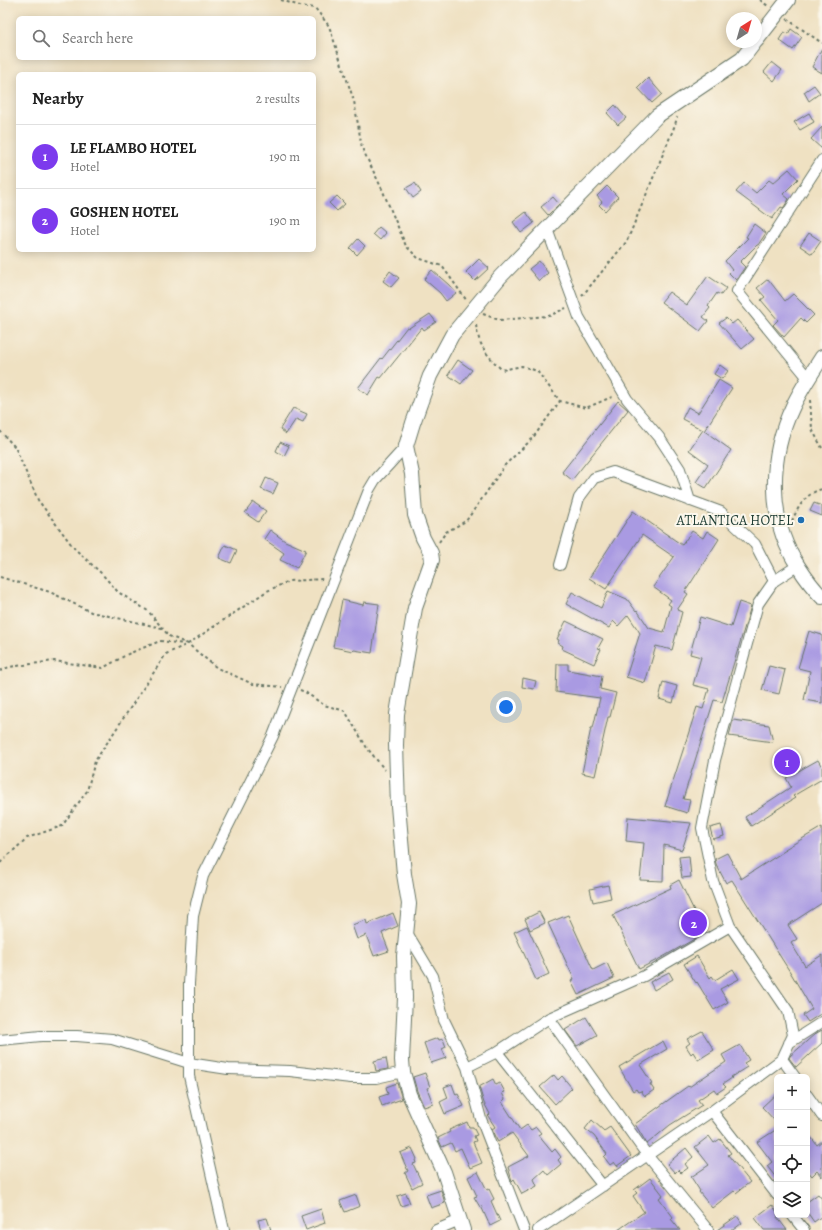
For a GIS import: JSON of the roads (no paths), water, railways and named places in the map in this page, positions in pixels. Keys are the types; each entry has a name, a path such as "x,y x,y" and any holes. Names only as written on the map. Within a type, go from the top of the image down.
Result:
{"street":[{"path":"762,34 788,0"},
{"path":"224,1230 189,1076 189,984 193,916 203,876 273,736 369,490 375,480 406,446 430,376 452,335 500,277 657,116 742,58 751,48"},
{"path":"808,378 737,291 822,160"},
{"path":"547,229 579,317 627,399 659,437 680,469 690,501"},
{"path":"822,357 808,378 792,407 777,453 774,478 776,505 784,538 797,566 822,597"},
{"path":"406,446 412,474 415,515 423,538 431,553 432,560 414,608 397,714 396,744 398,806 404,874 409,904 404,956 405,998 402,1060 403,1072 409,1094 444,1172 461,1225 436,1230"},
{"path":"560,565 579,498 594,478 613,472 721,512 755,544 774,581"},
{"path":"538,1230 712,1111 782,1059 793,1035 788,1011 730,926 713,881 702,828 715,760 758,604 774,581 797,566"},
{"path":"467,1067 497,1052 549,1018 644,976 730,926"},
{"path":"406,931 433,976 444,1020 467,1067 481,1119 524,1230"},
{"path":"549,1018 647,1156 708,1230"},
{"path":"789,1043 822,1022"},
{"path":"0,1040 48,1036 78,1036 112,1039 189,1063 228,1069 290,1071 351,1078 376,1078 403,1072"},
{"path":"497,1052 603,1186"},
{"path":"782,1059 793,1074"},
{"path":"810,1098 822,1116"},
{"path":"712,1111 774,1191"},
{"path":"794,1218 804,1230"}],"place":[{"name":"ATLANTICA HOTEL","path":"801,520"},
{"name":"LE FLAMBO HOTEL","path":"787,762"},
{"name":"GOSHEN HOTEL","path":"694,923"}]}
